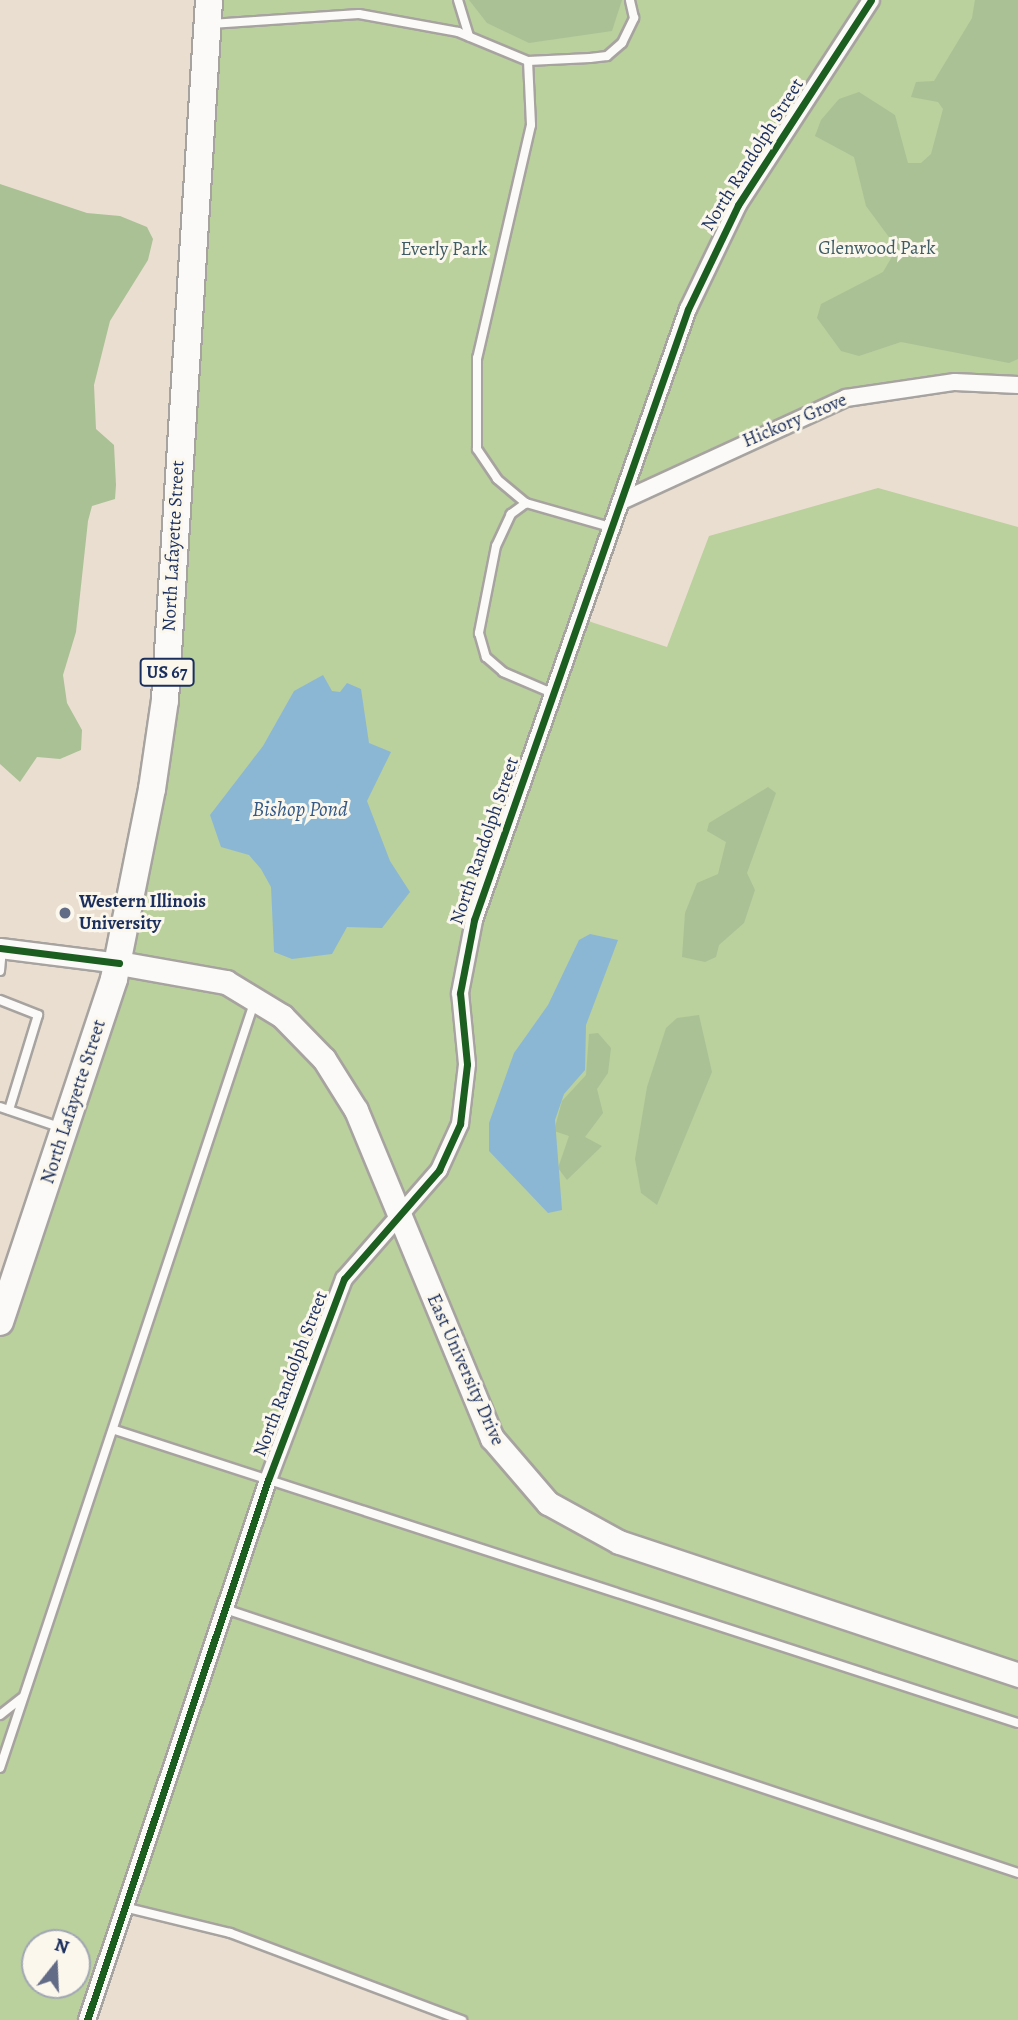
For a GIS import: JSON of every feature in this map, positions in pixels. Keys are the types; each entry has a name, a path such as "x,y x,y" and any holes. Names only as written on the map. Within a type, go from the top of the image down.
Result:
{"highway":[{"name":"North Lafayette Street","path":"0,1322 119,962 165,701 209,12"}],"main road":[{"name":"East University Drive","path":"119,962 197,974 256,998 297,1030 335,1075 399,1214 492,1438 548,1503 619,1542 1018,1675"}],"street":[{"name":"North Randolph Street","path":"87,2020 268,1480 344,1279 439,1170 460,1124 467,1064 460,1012 464,956 610,527 624,500 717,242 871,0"},
{"name":"Hickory Grove","path":"624,500 846,398 955,382 1018,385"},
{"path":"1,948 119,962"}],"lane":[{"path":"458,0 469,37"},
{"path":"209,12 359,14 469,37 528,61 607,56 634,18 630,0"},
{"path":"528,61 531,125 477,358 477,449 497,479 526,503 610,527"},
{"path":"526,503 511,514 496,546 479,633 486,657 503,672 552,694"},
{"path":"0,971 1,948"},
{"path":"0,1768 115,1430 256,998"},
{"path":"0,1000 38,1015 5,1108 65,1130"},
{"path":"115,1430 1018,1723"},
{"path":"225,1609 1018,1873"},
{"path":"0,1715 24,1696"},
{"path":"124,1907 230,1934 462,2020"}],"green space":[{"path":"209,0 1018,0 1018,385 879,390 624,500 579,618 667,647 709,536 878,488 1018,527 1018,2020 462,2020 230,1934 124,1907 87,2020 0,2020 0,1322 76,1098 150,801"},
{"path":"469,0 622,0 612,31 529,43 487,23"},
{"path":"975,0 1018,0 1018,359 1009,363 901,342 859,356 841,351 817,318 821,304 883,272 897,248 866,206 854,157 815,136 821,120 839,99 859,92 895,115 908,163 921,163 931,154 943,109 938,102 911,97 916,82 934,81 972,18"},
{"path":"0,184 87,213 120,216 147,227 153,239 148,260 110,321 94,385 96,429 114,445 116,485 115,499 92,506 76,632 63,675 67,703 82,730 81,750 60,759 37,757 20,782 0,764"},
{"path":"768,787 776,793 747,873 755,890 744,923 719,945 716,957 705,962 682,957 685,913 697,883 718,874 726,842 707,831 709,823"},
{"path":"699,1015 712,1072 657,1205 641,1193 635,1159 647,1087 666,1028 677,1018"},
{"path":"598,1033 611,1048 608,1073 597,1089 603,1113 585,1137 602,1146 567,1180 558,1168 569,1136 554,1131 562,1101 586,1075 589,1034"}],"water":[{"name":"Bishop Pond","path":"323,675 332,691 340,692 347,683 361,689 369,743 391,752 367,801 390,861 410,892 382,928 347,927 332,954 292,959 274,952 271,887 261,869 249,855 221,847 210,815 263,746 294,691"},
{"path":"590,934 618,940 586,1025 585,1070 564,1094 555,1120 562,1210 548,1213 489,1151 489,1123 514,1053 548,1005 579,940"}],"cycle path":[{"path":"87,2020 268,1480 344,1279 439,1170 460,1124 467,1064 460,993 474,920 688,309 738,205 871,0"},
{"path":"0,948 119,963"}],"place":[{"name":"Western Illinois University","path":"65,913"}],"park label":[{"name":"Glenwood Park","path":"877,249"},
{"name":"Everly Park","path":"444,250"}]}
